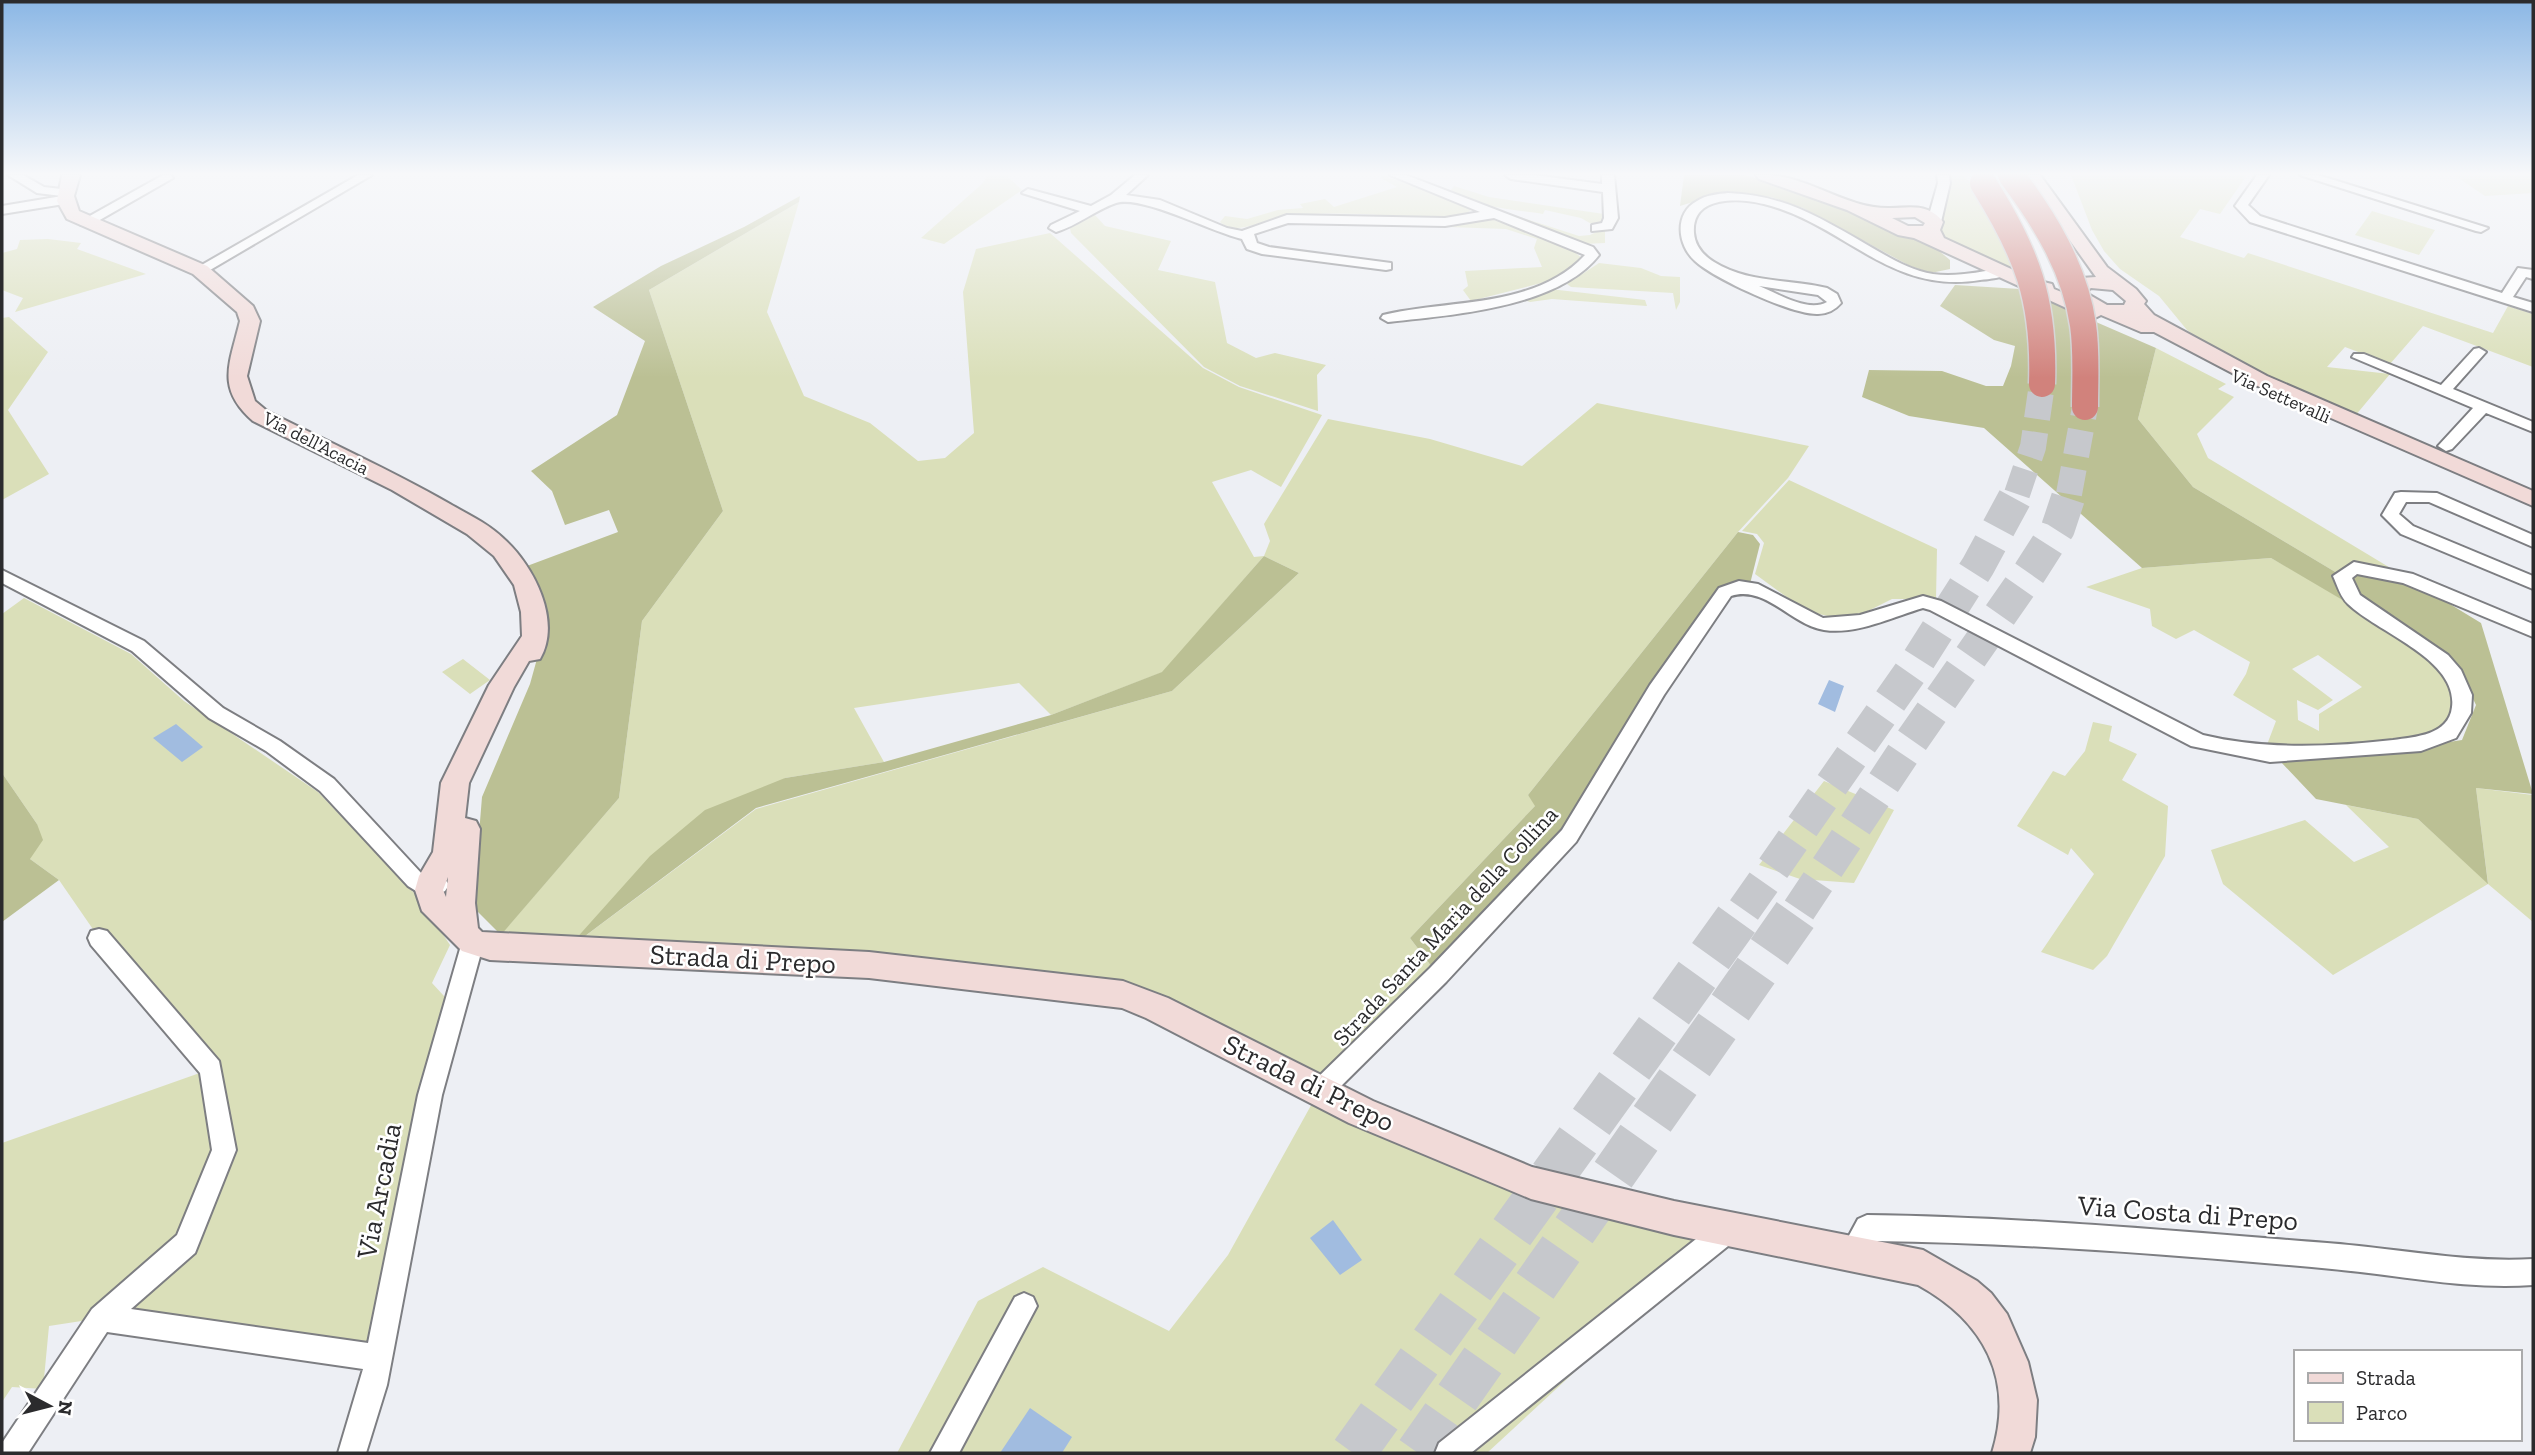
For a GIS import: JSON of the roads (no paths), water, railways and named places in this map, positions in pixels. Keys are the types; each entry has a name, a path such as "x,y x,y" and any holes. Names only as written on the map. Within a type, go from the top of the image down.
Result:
{"highway":[{"path":"2018,243 2038,293 2044,349 2042,384"},
{"path":"2055,243 2080,306 2085,356 2085,407"}],"street":[{"name":"Via dell'Acacia","path":"141,243 200,271 246,310 250,321 237,376 239,390 246,404 260,416 403,487 482,532 503,550 527,586 534,614 536,638 527,665 482,761 469,800 460,903 469,938"},
{"path":"200,271 249,243"},
{"path":"1250,243 1252,246 1267,251 1386,266"},
{"path":"1388,318 1469,307 1555,285 1588,263 1592,256 1588,250 1570,243"},
{"path":"1690,243 1692,250 1715,270 1804,307 1815,310 1829,309 1835,303 1832,297 1822,291 1737,278"},
{"path":"1854,243 1923,275 1948,279 2006,273 2081,291"},
{"path":"1951,243 2030,285 2257,383"},
{"path":"2070,243 2075,253 2081,291"},
{"path":"2080,243 2099,271 2113,284"},
{"path":"2084,243 2107,270 2155,301 2179,332 2257,383"},
{"path":"2330,243 2533,308"},
{"path":"2505,299 2523,271 2533,275"},
{"path":"2030,285 2081,291 2096,282 2113,284"},
{"name":"Via Settevalli","path":"2113,284 2134,296 2135,305 2147,319 2257,383"},
{"name":"Via Settevalli","path":"2081,291 2108,311 2138,322 2176,345 2257,383 2431,462 2460,469 2533,499"},
{"path":"2108,311 2125,311 2135,305"},
{"path":"2444,390 2479,352"},
{"path":"2359,357 2533,427"},
{"path":"2446,446 2484,406"},
{"path":"2533,541 2423,495 2401,496 2390,515 2407,530 2533,583"},
{"name":"Strada Santa Maria della Collina","path":"1320,1091 1438,975 1569,836 1657,690 1725,592 1731,589 1766,591 1820,623 1845,625 1923,602 1936,605 2198,741 2270,754 2421,744 2449,733 2460,713 2463,695 2454,675 2441,660 2353,599 2342,576 2354,568 2407,578 2533,631"},
{"path":"2,576 138,646 216,713 272,746 327,785 415,880 429,890"},
{"path":"469,938 432,902 429,890 433,876 447,854 455,783 502,685 525,647 536,638"},
{"path":"429,890 461,873"},
{"path":"12,1453 101,1318 187,1244 224,1150 211,1069 99,938"},
{"name":"Strada di Prepo","path":"469,938 490,947 869,965 1123,995 1157,1008 1361,1112 1531,1183 1923,1268 1956,1286 1985,1313 2009,1354 2018,1402 2016,1444 2011,1453"},
{"name":"Via Arcadia","path":"352,1453 378,1358 430,1095 469,938"},
{"path":"1449,1453 1729,1228"},
{"name":"Via Costa di Prepo","path":"1852,1254 1867,1228 1945,1228 2309,1254 2504,1274 2533,1272"},
{"path":"944,1453 1024,1306"},
{"path":"101,1318 378,1358"}],"water":[{"path":"1829,680 1844,686 1835,712 1818,704"},
{"path":"176,724 203,747 182,762 153,738"},
{"path":"1333,1220 1362,1260 1340,1275 1310,1238"},
{"path":"1030,1408 1072,1437 1062,1453 1000,1453"}],"tunnel":[{"path":"2017,494 2033,447 2042,384"},
{"path":"2069,494 2085,407"},
{"path":"1799,910 1910,743 2030,572 2058,528 2070,492"},
{"path":"1744,910 1914,667 1978,566 2017,494"},
{"path":"1353,1453 1745,908"},
{"path":"1418,1453 1800,908"}]}
